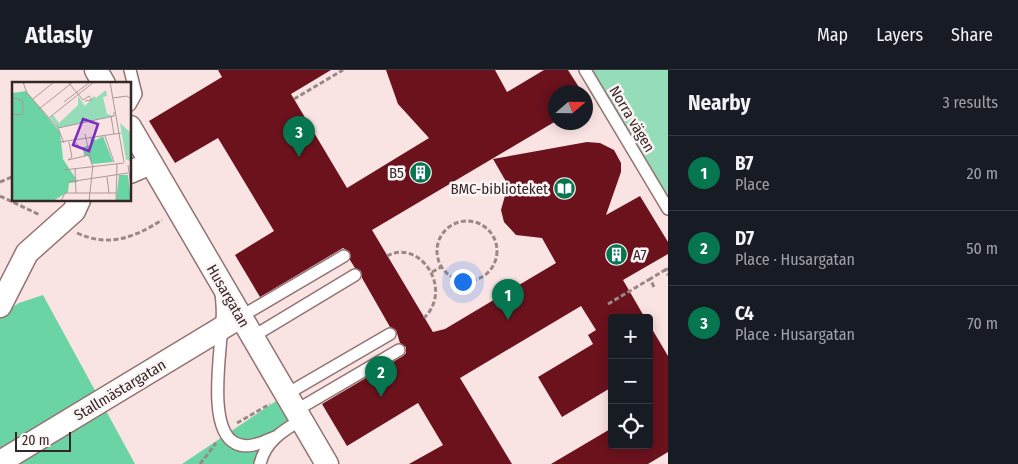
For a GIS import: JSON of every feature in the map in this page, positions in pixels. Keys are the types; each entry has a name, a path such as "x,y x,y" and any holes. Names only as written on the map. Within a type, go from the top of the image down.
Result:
{"street":[{"path":"96,70 103,82"},
{"name":"Husargatan","path":"131,129 221,284 231,323 252,338 327,464"},
{"path":"131,172 151,163"},
{"path":"0,306 27,253 74,211 79,201"},
{"name":"Stallmästargatan","path":"0,462 231,323"}],"lane":[{"path":"130,70 136,94 131,103"},
{"name":"Norra vägen","path":"585,70 668,209"},
{"path":"275,437 247,446 234,443 224,431 217,399 231,323 344,256"},
{"path":"252,338 356,275"},
{"path":"260,464 263,451 275,437 294,408 390,334"},
{"path":"294,408 399,350"}],"path":[{"path":"294,99 343,70"},
{"path":"0,182 12,177"},
{"path":"470,221 480,224 492,233 497,245 497,258 490,272 484,276 466,282 456,280 441,267 436,254 437,243 444,230 457,222 470,221"},
{"path":"387,256 401,253 417,257 432,272 436,280 436,294 431,308 424,318"},
{"path":"432,272 441,267"},
{"path":"608,304 667,270 668,275"},
{"path":"650,280 654,287"}],"green space":[{"path":"585,70 668,70 668,209"},
{"path":"43,295 135,464 0,464 0,315 19,303"},
{"path":"285,395 301,420 286,429 260,464 182,464"}],"building":[{"path":"218,70 331,70 291,94 347,188 429,138 398,104 386,70 495,70 507,92 544,70 568,70 578,85 548,85 548,126 372,230 433,332 445,329 556,263 542,238 516,235 504,222 501,210 508,185 493,159 587,142 600,143 614,150 621,163 621,172 606,215 640,196 668,242 668,254 623,280 643,314 608,314 608,389 562,417 538,377 593,344 588,335 596,330 581,306 460,378 512,464 409,464 443,445 418,403 347,446 322,404 403,356 406,353 406,347 400,343 396,330 390,327 362,278 361,271 355,268 350,260 350,252 343,248 260,297 235,255 274,231 218,138 175,163 149,121 222,77"},
{"path":"653,331 668,356 668,452 648,464 551,464 608,430 608,449 653,449"}],"place":[{"name":"C4","path":"299,157"},
{"name":"B5","path":"420,173"},
{"name":"BMC-biblioteket","path":"564,189"},
{"name":"A7","path":"617,255"},
{"name":"B7","path":"508,320"},
{"name":"D7","path":"381,397"}]}
